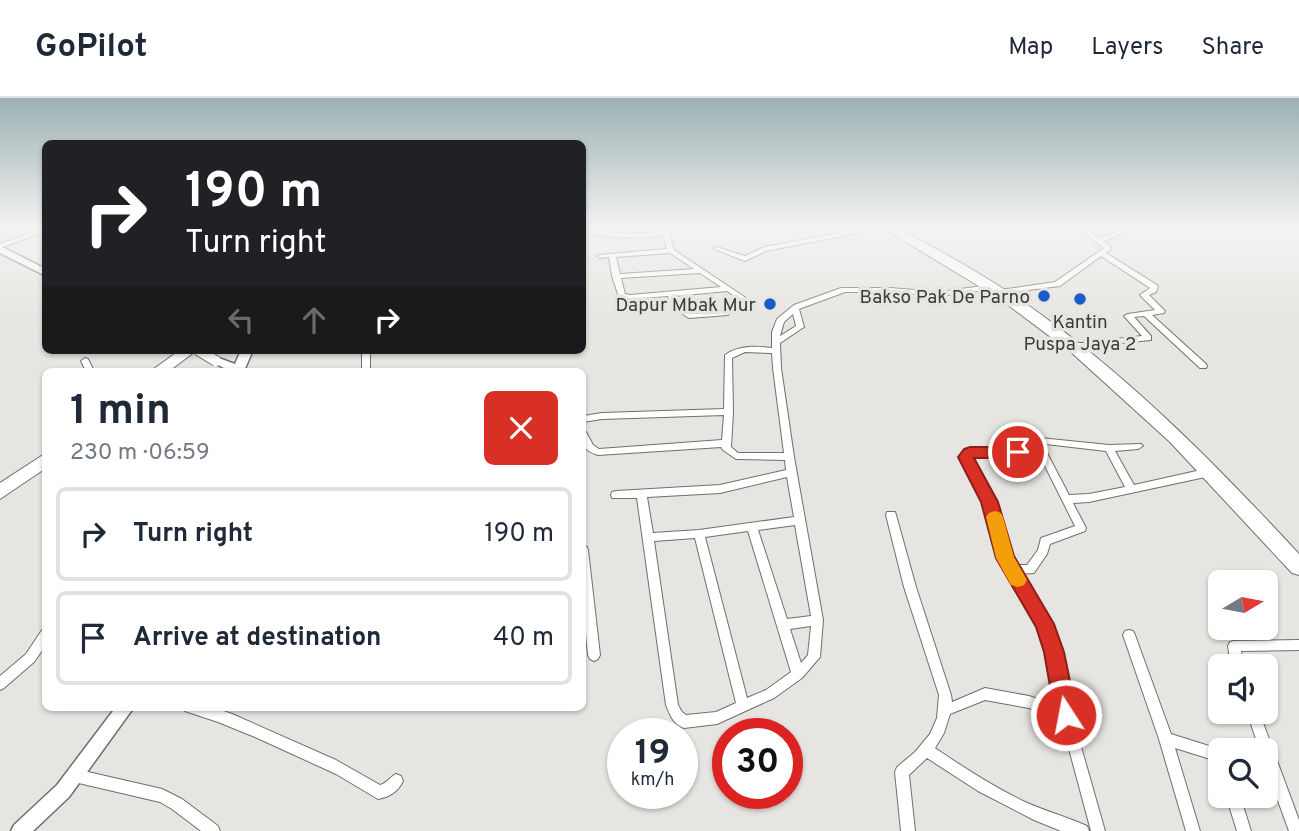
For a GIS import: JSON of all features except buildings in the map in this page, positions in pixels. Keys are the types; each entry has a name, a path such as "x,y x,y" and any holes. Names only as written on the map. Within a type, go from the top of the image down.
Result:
{"highway":[{"path":"947,262 1040,321 1154,415 1299,567"},
{"path":"958,262 1007,291 1082,345 1173,423 1299,550"},
{"path":"168,368 185,354"},
{"path":"169,368 193,354"},
{"path":"0,481 42,452"},
{"path":"0,492 42,462"}],"main road":[{"path":"15,262 42,279"},
{"path":"16,262 42,272"},
{"path":"218,356 240,368"}],"street":[{"path":"613,262 622,295 626,297 728,289"},
{"path":"670,293 682,312 689,316 732,310 742,298 687,262"},
{"path":"1007,291 1056,284 1088,262"},
{"path":"1082,345 1148,338 1128,318 1161,311 1144,295 1154,287 1115,262"},
{"path":"616,275 700,271"},
{"path":"642,494 672,705 677,716 684,722 694,723 717,718 770,694 798,674 814,657 817,620 789,457 776,332 780,321 795,308 844,290 940,294 989,287"},
{"path":"789,457 736,456 729,453 726,443 729,412 728,357 743,350 777,346 800,327 795,308"},
{"path":"1147,314 1203,366"},
{"path":"85,361 88,368"},
{"path":"586,419 729,412"},
{"path":"586,440 589,447 598,452 726,443"},
{"path":"1040,441 1109,448 1138,446"},
{"path":"1109,448 1131,489"},
{"path":"1008,564 1016,569 1030,570 1043,551 1045,541 1080,530 1047,458 1041,453 966,454 995,516 1008,564 1045,624 1054,652 1066,715 1098,831"},
{"path":"762,457 771,478"},
{"path":"616,495 720,488 792,472"},
{"path":"1066,499 1089,498 1210,472"},
{"path":"891,515 943,689 946,710 927,750 902,772 908,831"},
{"path":"648,537 699,534 800,520"},
{"path":"752,526 798,674"},
{"path":"699,534 743,706"},
{"path":"586,579 594,655"},
{"path":"782,625 817,620"},
{"path":"1129,635 1166,739 1193,831"},
{"path":"0,684 30,658 42,640"},
{"path":"1235,654 1234,646 1299,645"},
{"path":"946,710 985,694 1029,702 1066,715"},
{"path":"20,831 75,776 122,711"},
{"path":"205,711 226,716 349,771 378,792 386,791 396,781"},
{"path":"1257,724 1296,831"},
{"path":"1166,739 1208,751"},
{"path":"927,750 979,787 1021,809 1082,831"},
{"path":"75,776 162,796 213,831"},
{"path":"1237,808 1244,831"}],"slow traffic":[{"path":"995,517 1005,558 1018,580"}],"place":[{"name":"Bakso Pak De Parno","path":"1044,296"},
{"name":"Kantin Puspa Jaya 2","path":"1080,299"},
{"name":"Dapur Mbak Mur","path":"770,304"}],"route":[{"path":"1018,452 970,453 966,454 966,457 984,488 995,516 1005,558 1045,624 1054,652 1066,715"}]}
